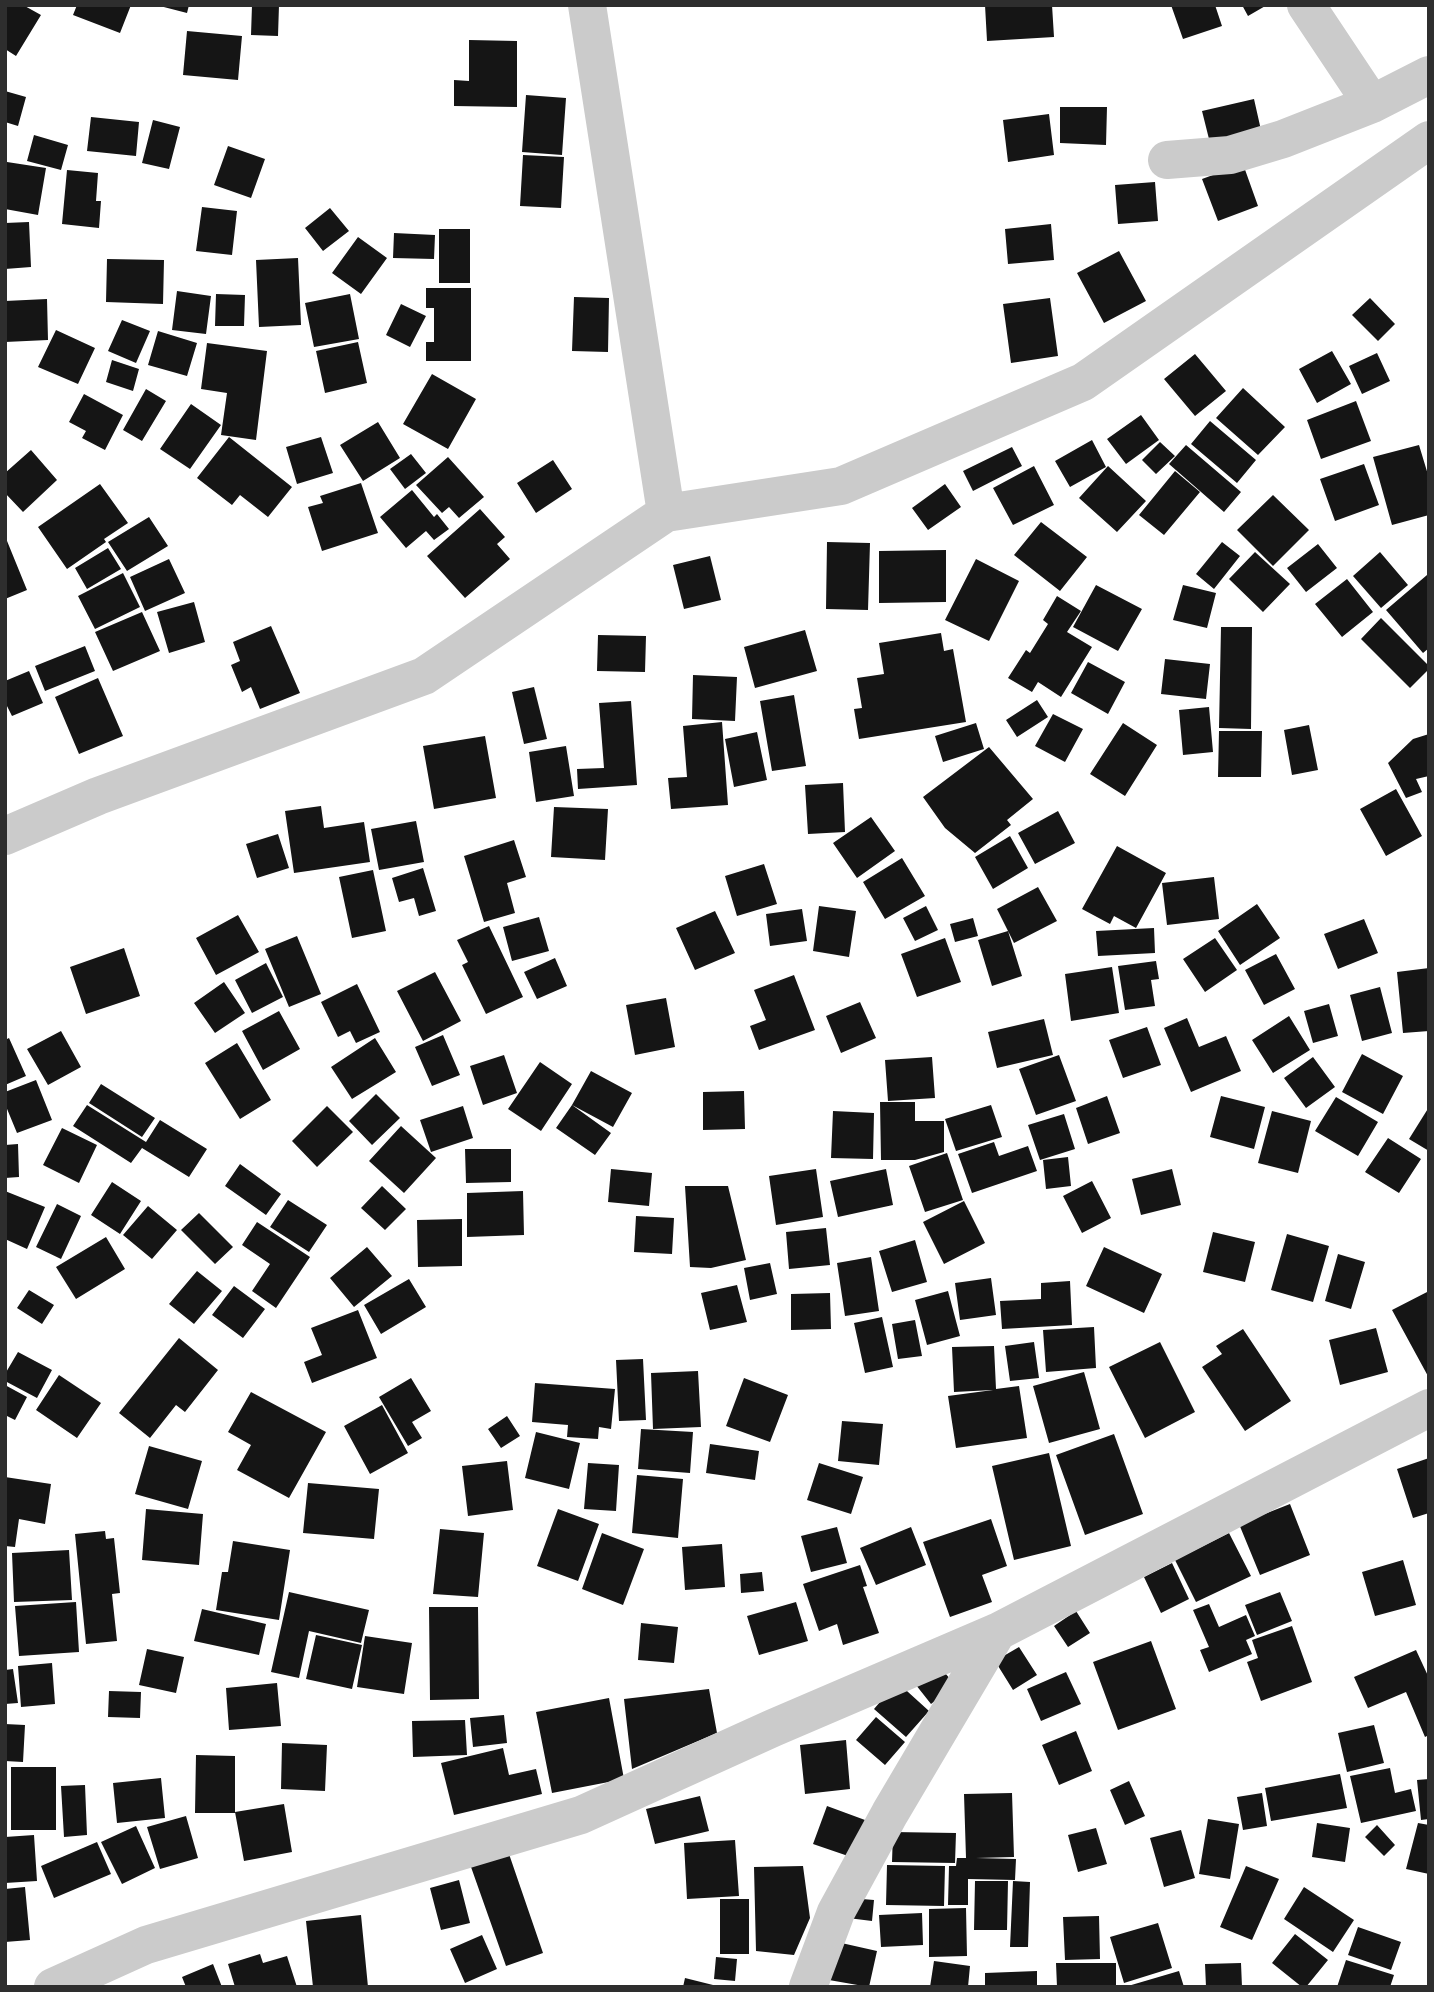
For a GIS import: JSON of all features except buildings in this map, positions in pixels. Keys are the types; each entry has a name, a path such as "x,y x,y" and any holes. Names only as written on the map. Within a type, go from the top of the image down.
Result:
{"street":[{"path":"587,5 666,513"},
{"path":"1306,5 1372,104"},
{"path":"1167,160 1230,155 1283,139 1372,104 1429,75"},
{"path":"5,836 98,796 424,676 666,513 841,486 1083,383 1429,140"},
{"path":"53,1987 146,1945 581,1815 773,1728 997,1632 1429,1408"},
{"path":"808,1987 842,1901 890,1813 997,1632"}]}
